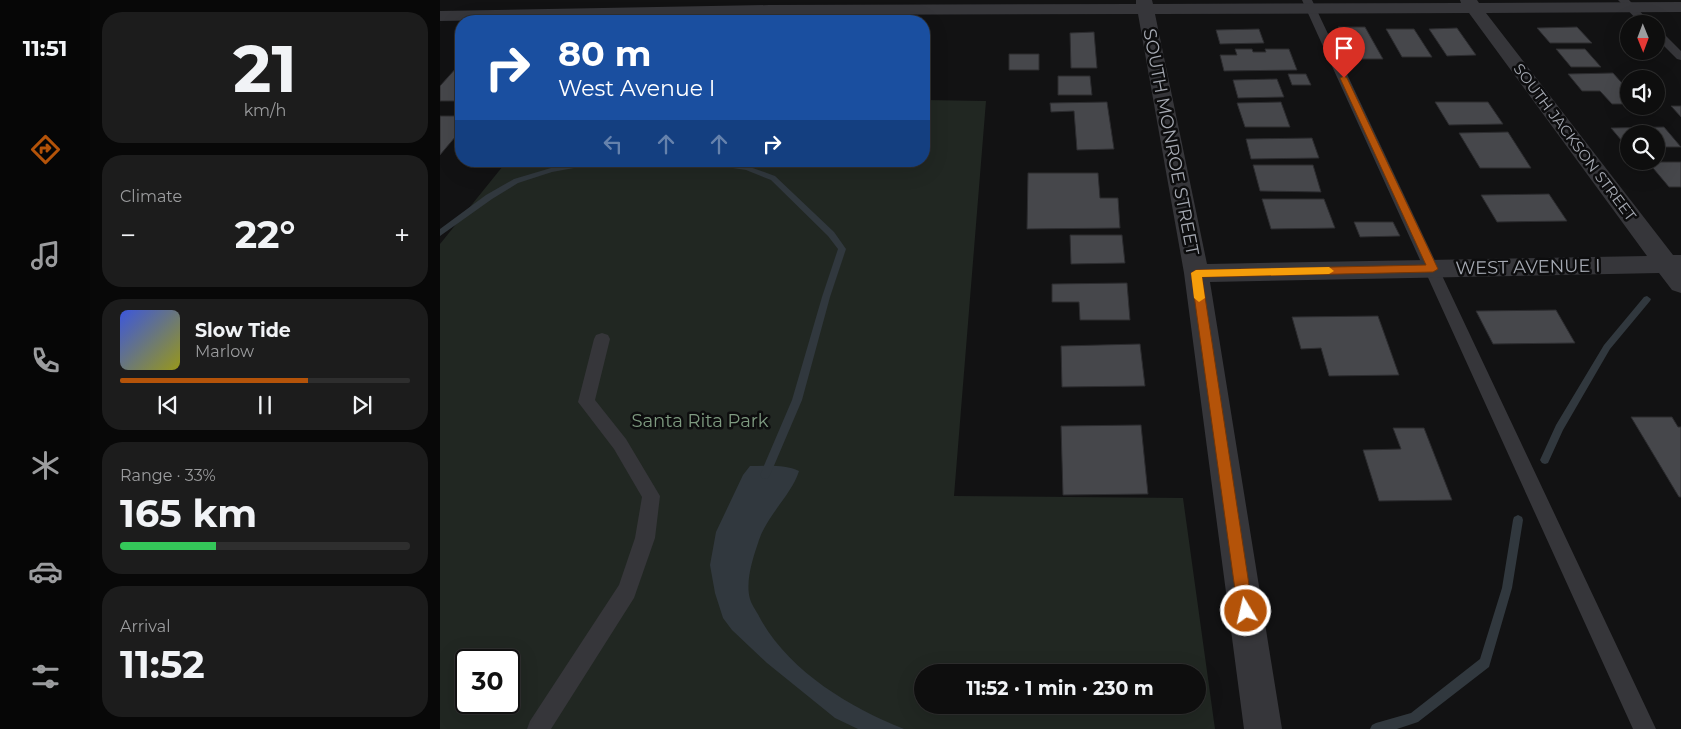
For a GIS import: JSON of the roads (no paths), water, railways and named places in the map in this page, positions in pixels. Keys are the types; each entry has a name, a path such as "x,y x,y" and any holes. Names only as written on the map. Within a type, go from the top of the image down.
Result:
{"street":[{"path":"440,14 454,0"},
{"name":"SOUTH MONROE STREET","path":"1144,4 1196,273 1263,729"},
{"path":"440,14 771,5 1627,4 1681,8"},
{"name":"SOUTH JACKSON STREET","path":"1472,5 1674,264 1681,284"},
{"name":"WEST AVENUE I","path":"1196,273 1674,264"}],"lane":[{"path":"1627,4 1639,15"},
{"path":"1309,5 1645,729"},
{"path":"1665,41 1681,57"},
{"path":"538,729 626,591 645,538 651,496 620,444 586,402 602,339"}],"waterway":[{"path":"440,233 489,197 516,181 551,170 568,167"},
{"path":"740,167 773,178 831,234 842,249 826,297 797,400 765,475"},
{"path":"1545,460 1559,428 1607,347 1647,299"},
{"path":"1376,729 1414,718 1485,663 1507,588 1518,520"}],"park label":[{"name":"Santa Rita Park","path":"700,421"}]}
